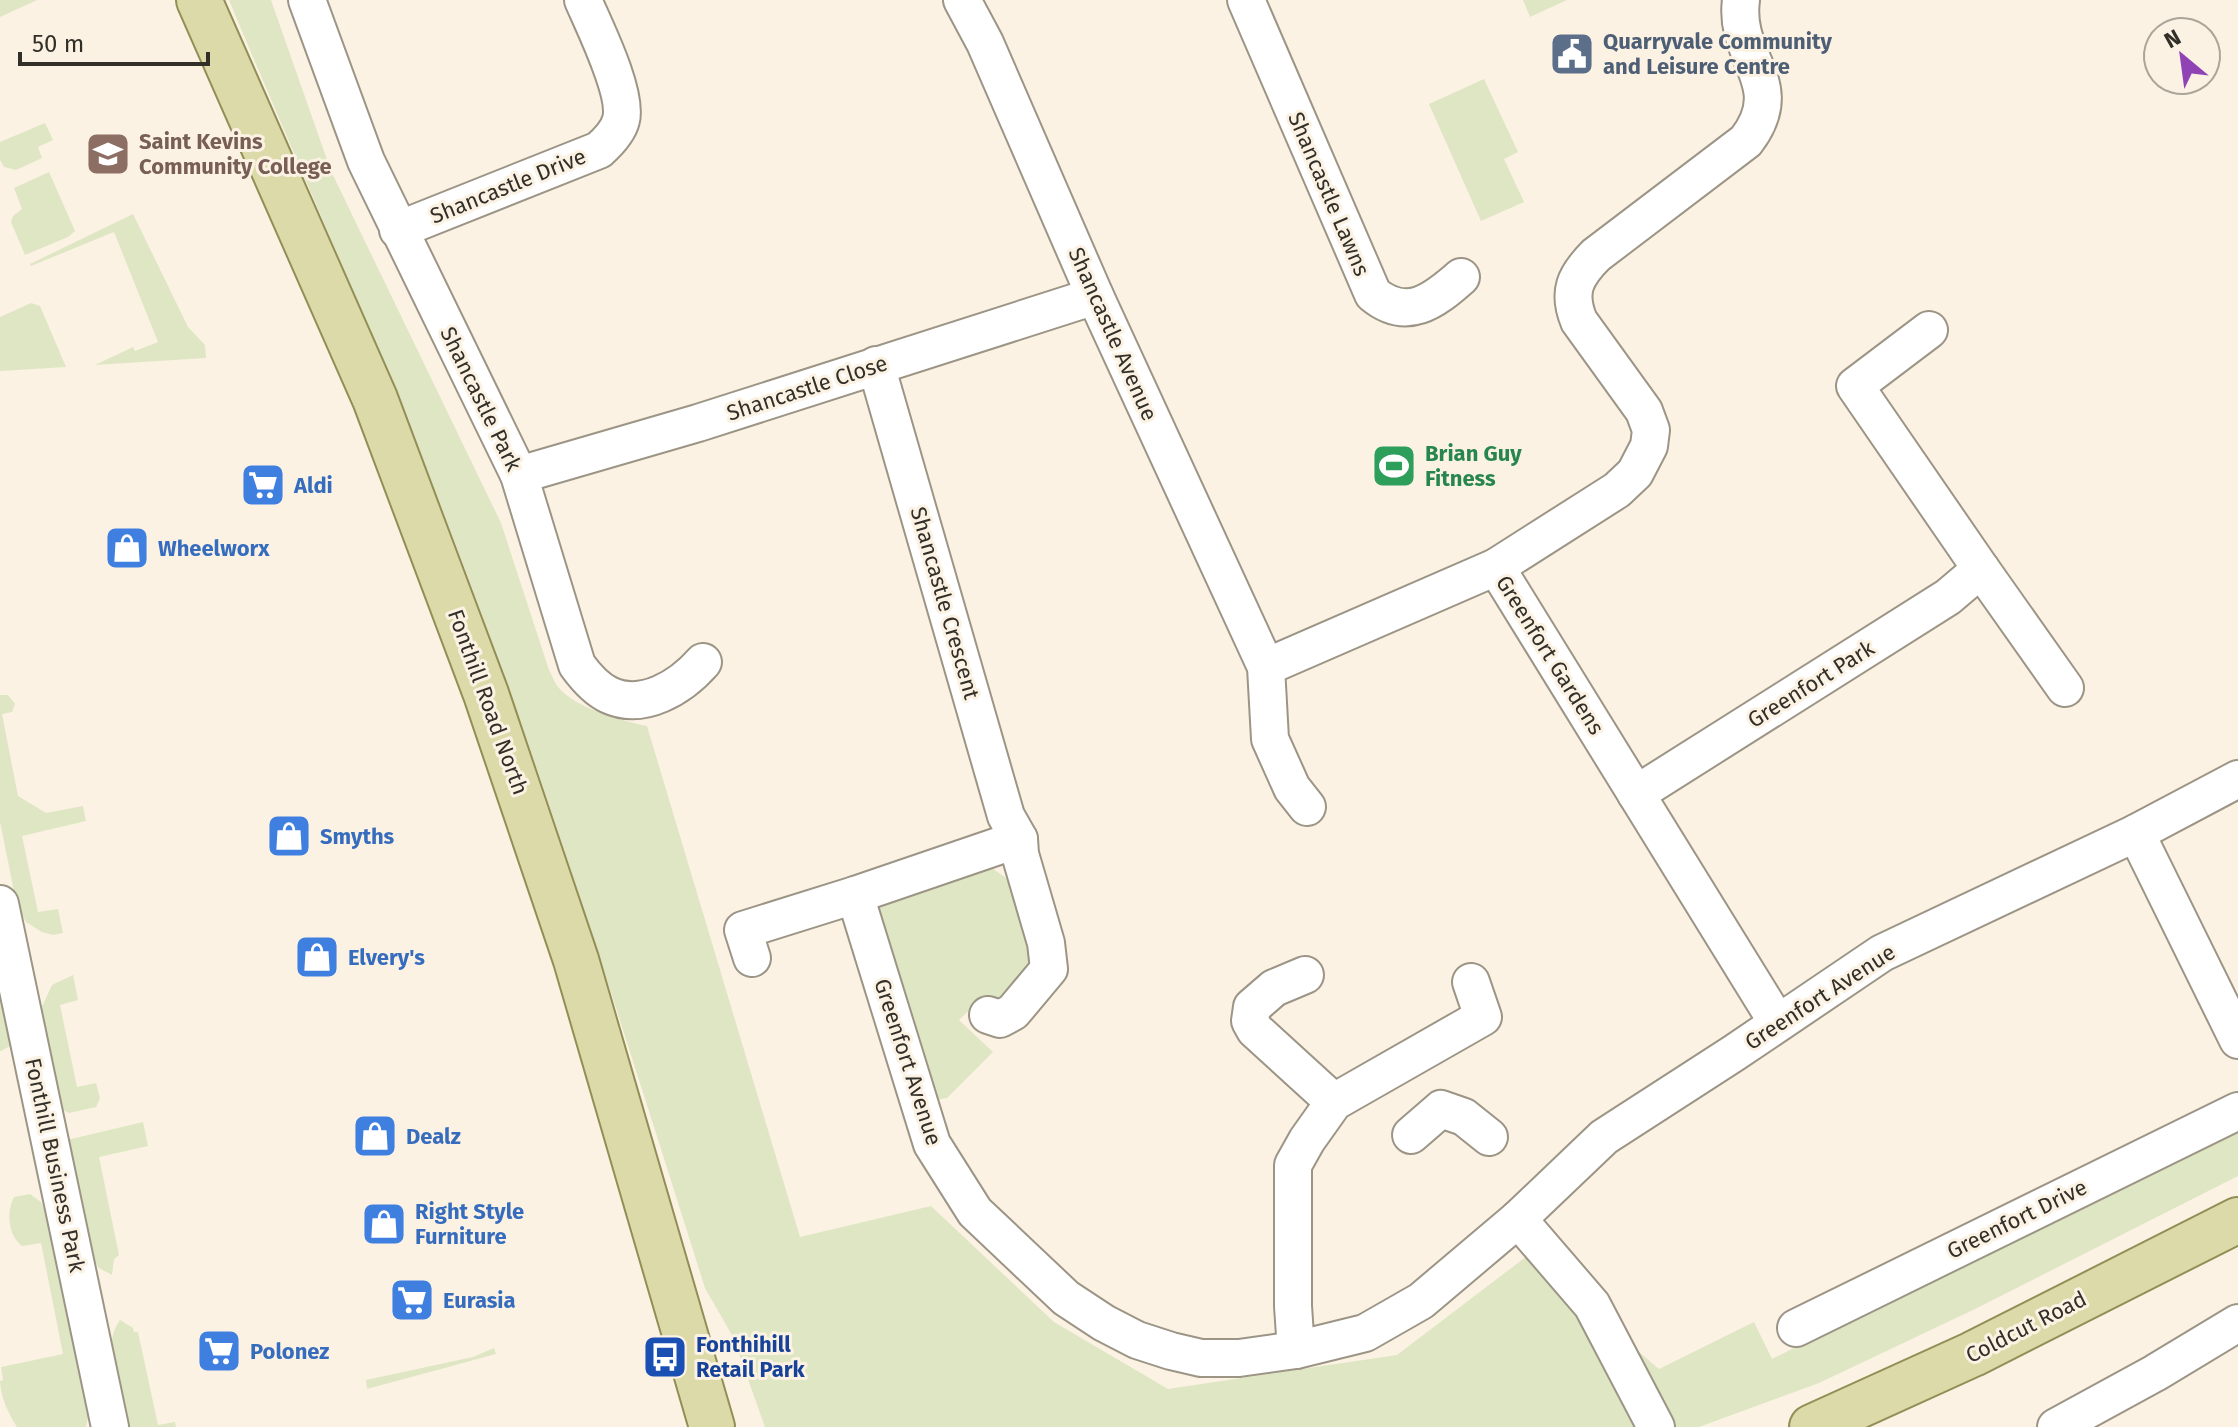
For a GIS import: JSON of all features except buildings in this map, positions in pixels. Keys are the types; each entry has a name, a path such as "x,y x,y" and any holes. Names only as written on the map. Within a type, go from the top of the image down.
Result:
{"main road":[{"name":"Fonthill Road North","path":"199,0 375,399 486,694 576,960 712,1427"},
{"name":"Coldcut Road","path":"1812,1427 1973,1354 2238,1220"},
{"path":"684,1331 743,1427"}],"street":[{"name":"Shancastle Park","path":"307,0 366,161 519,475 577,665 607,695 630,701 661,695 691,675 703,662"},
{"name":"Shancastle Drive","path":"398,230 599,150 612,137 622,118 616,80 583,0"},
{"name":"Shancastle Avenue","path":"962,0 985,43 1095,296 1266,667 1270,739 1292,788 1307,807"},
{"name":"Shancastle Lawns","path":"1246,0 1373,294 1384,303 1401,308 1419,306 1440,296 1461,277"},
{"name":"Greenfort Gardens","path":"1741,0 1739,18 1742,36 1759,75 1764,96 1758,125 1746,141 1596,255 1580,270 1573,289 1573,307 1579,321 1648,420 1651,430 1643,461 1617,490 1496,567 1777,1022"},
{"name":"Shancastle Close","path":"519,475 698,423 1095,296"},
{"path":"1929,330 1855,386 2065,688"},
{"name":"Shancastle Crescent","path":"876,365 1006,816 1019,839 1020,854 1046,943 1049,969 1013,1012 1000,1019 988,1015"},
{"path":"1266,667 1496,567"},
{"name":"Greenfort Park","path":"1636,794 1948,597 1981,569"},
{"name":"Greenfort Avenue","path":"855,895 932,1144 975,1212 1066,1298 1104,1323 1137,1340 1201,1358 1250,1358 1365,1333 1421,1301 1518,1219 1604,1137 1882,953 2136,833 2238,779"},
{"path":"2136,833 2238,1040"},
{"path":"752,958 743,930 1019,839"},
{"name":"Fonthill Business Park","path":"0,904 110,1427"},
{"path":"1305,975 1274,988 1252,1007 1250,1021 1255,1030 1334,1102"},
{"path":"1296,1350 1293,1165 1309,1135 1334,1102 1483,1017 1471,982"},
{"path":"1419,1053 1441,1109 1464,1117 1489,1137"},
{"path":"1411,1135 1441,1109"},
{"name":"Greenfort Drive","path":"1796,1328 2238,1111"},
{"path":"1518,1219 1592,1305 1656,1427"},
{"path":"2056,1427 2238,1323"}],"green space":[{"path":"0,0 37,0 0,17"},
{"path":"229,0 271,0 331,171 501,523 555,683 587,707 647,726 800,1237 931,1206 1054,1322 1168,1389 1397,1355 1527,1256 1659,1369 1754,1322 1772,1359 2238,1125 2238,1176 1973,1310 1819,1383 1699,1427 765,1427 733,1337 705,1288 553,816 487,628 371,334"},
{"path":"1523,0 1567,0 1530,17"},
{"path":"1484,79 1518,152 1504,159 1524,202 1481,221 1429,104"},
{"path":"45,123 53,140 38,147 42,158 16,170 4,167 0,160 0,142"},
{"path":"49,172 75,231 25,255 11,222 22,209 14,188"},
{"path":"133,214 188,327 205,345 206,358 95,365 133,347 135,351 158,342 114,232 30,264"},
{"path":"31,303 40,306 66,367 0,371 0,317"},
{"path":"0,695 8,695 15,704 12,712 2,714 18,796 46,813 83,806 86,821 22,836 38,912 58,909 63,933 53,935 42,932 26,922 17,906 0,822"},
{"path":"985,863 1010,881 1033,961 1004,998 984,996 959,1020 993,1052 947,1098 930,1101 876,918 878,906"},
{"path":"73,975 78,1000 60,1005 77,1087 96,1083 100,1098 96,1107 69,1113 61,1109 39,1013 52,985"},
{"path":"0,977 12,1045 1,1051 0,1051"},
{"path":"143,1122 148,1146 99,1157 119,1255 114,1259 112,1275 99,1268 89,1253 67,1140"},
{"path":"30,1194 41,1202 47,1217 89,1412 86,1427 17,1427 2,1393 1,1367 63,1354 41,1243 22,1246 14,1236 10,1223 14,1197"},
{"path":"120,1320 138,1332 158,1425 175,1422 176,1427 128,1427 113,1371 112,1343"},
{"path":"494,1348 496,1354 367,1389 366,1380 473,1357"}],"place":[{"name":"Quarryvale Community and Leisure Centre","path":"1572,54"},
{"name":"Saint Kevins Community College","path":"108,154"},
{"name":"Brian Guy Fitness","path":"1394,466"},
{"name":"Aldi","path":"263,485"},
{"name":"Wheelworx","path":"127,548"},
{"name":"Smyths","path":"289,836"},
{"name":"Elvery's","path":"317,957"},
{"name":"Dealz","path":"375,1136"},
{"name":"Right Style Furniture","path":"384,1224"},
{"name":"Eurasia","path":"412,1300"},
{"name":"Polonez","path":"219,1351"},
{"name":"Fonthihill Retail Park","path":"665,1357"}]}
